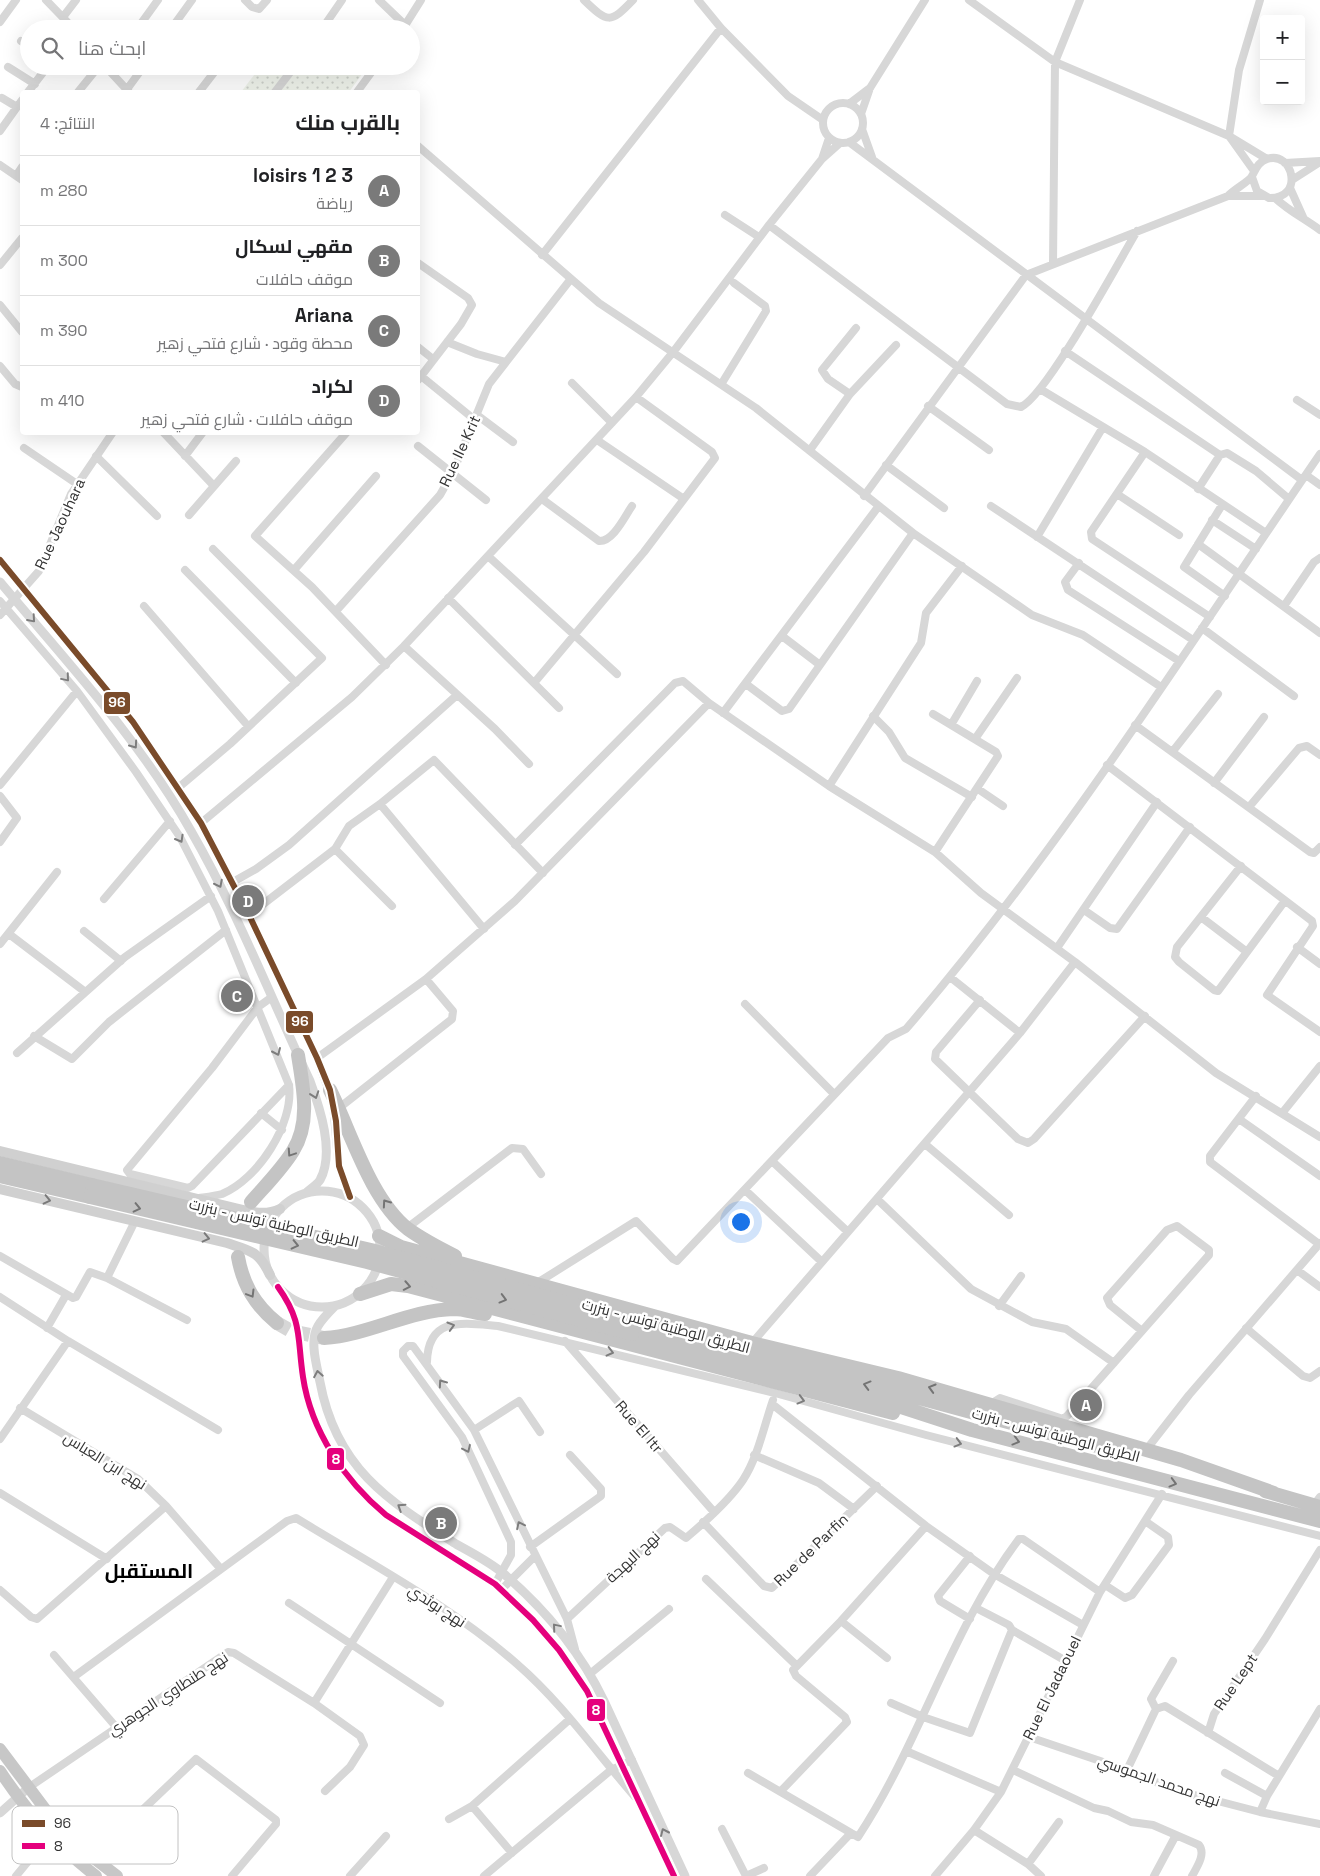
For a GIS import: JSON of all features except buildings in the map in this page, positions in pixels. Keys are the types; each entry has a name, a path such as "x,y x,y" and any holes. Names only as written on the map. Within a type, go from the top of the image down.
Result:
{"highway":[{"path":"251,1202 293,1151 300,1138 304,1112 298,1055"},
{"path":"330,1090 375,1186 385,1202 407,1228 454,1255 516,1278"},
{"name":"الطريق الوطنية تونس - بنزرت","path":"0,1163 91,1191 1318,1503"},
{"name":"الطريق الوطنية تونس - بنزرت","path":"0,1176 91,1191"},
{"path":"379,1236 401,1247 752,1343 898,1378 1182,1460 1274,1493"},
{"path":"238,1257 241,1274 249,1293 263,1312 277,1323"},
{"path":"360,1294 381,1286 399,1285 875,1409 972,1430"},
{"path":"324,1338 344,1337 401,1318 454,1310 508,1317 520,1315"},
{"name":"الطريق الوطنية تونس - بنزرت","path":"634,1328 888,1403 972,1430 1320,1521"},
{"path":"0,1749 43,1806"},
{"path":"0,1772 24,1806"},
{"path":"82,1864 96,1876"},
{"path":"102,1864 117,1876"}],"main road":[{"path":"0,1152 261,1213 272,1213 280,1209"},
{"path":"0,1189 227,1243 256,1253 263,1260 270,1275"}],"street":[{"path":"0,22 16,0"},
{"path":"46,0 66,20"},
{"path":"63,17 76,0"},
{"path":"144,20 158,0"},
{"path":"178,20 192,0"},
{"path":"245,0 252,7 259,9 267,0"},
{"path":"328,20 342,0"},
{"path":"379,0 398,20"},
{"path":"408,20 421,0"},
{"path":"584,0 601,16 611,19 633,0"},
{"path":"698,0 721,28 788,96 822,120 828,138 840,143 849,142 857,137 862,129"},
{"path":"872,157 862,129 861,114 870,88 925,0"},
{"path":"969,0 1055,62 1228,136 1267,159"},
{"path":"1052,264 1055,62 1080,0"},
{"path":"1260,0 1239,70 1228,136 1253,174 1253,185 1263,196"},
{"path":"542,255 721,28"},
{"path":"8,67 20,75"},
{"path":"21,75 35,84"},
{"path":"30,90 42,75"},
{"path":"80,90 96,75"},
{"path":"112,75 125,90"},
{"path":"128,90 138,75"},
{"path":"201,90 212,75"},
{"path":"276,90 287,75"},
{"path":"358,90 369,75"},
{"path":"809,109 828,109 838,104 849,104 870,88"},
{"path":"2,98 17,107"},
{"path":"0,130 20,103"},
{"path":"849,104 861,114"},
{"path":"822,120 828,109"},
{"path":"822,159 828,138"},
{"path":"849,142 872,157 1026,275 1304,477 1320,485"},
{"path":"201,823 317,728 404,646 636,397 674,351 759,237 822,159 840,143"},
{"path":"420,148 570,280 616,315 722,383 810,450 864,496 913,533 1032,615 1083,635 1161,686"},
{"path":"864,496 928,406 1026,275 1228,196 1267,159 1273,158 1285,163 1320,161"},
{"path":"1292,180 1320,161"},
{"path":"1228,196 1275,198 1284,195 1290,188 1292,180 1291,170 1285,163"},
{"path":"0,177 3,167 19,178"},
{"path":"1290,188 1303,217"},
{"path":"1275,198 1288,210 1303,217 1320,230"},
{"path":"725,215 759,237"},
{"path":"769,225 958,368 1013,406 1021,407 1028,404 1040,389 1086,318 1137,231"},
{"path":"0,264 20,240"},
{"path":"420,264 471,301 471,310 420,377"},
{"name":"Rue Ile Krit","path":"336,611 432,504 453,472 486,390 570,280"},
{"path":"722,383 766,311 765,306 734,283"},
{"path":"0,305 20,330"},
{"path":"850,394 828,379 822,370 856,328"},
{"path":"447,342 476,354 506,362"},
{"path":"810,450 850,394 896,345"},
{"path":"420,348 434,359"},
{"path":"1065,351 1220,455 1227,454 1239,459 1289,499"},
{"path":"0,366 19,385"},
{"path":"420,379 513,442"},
{"path":"572,384 612,423"},
{"path":"1040,389 1145,452 1266,533"},
{"path":"534,683 644,552 714,461 714,455 636,397"},
{"path":"1297,400 1320,415"},
{"path":"928,406 989,450"},
{"path":"1037,537 1103,427"},
{"name":"Rue Jaouhara","path":"0,614 24,590 43,563 77,484 110,435"},
{"path":"166,435 214,486"},
{"path":"184,456 201,435"},
{"path":"344,435 256,533 257,539 294,570 386,664"},
{"path":"597,440 684,499"},
{"path":"418,446 486,500"},
{"path":"24,448 77,484"},
{"path":"1145,452 1091,532 1092,539 1210,617"},
{"path":"537,1283 636,1221 673,1260 677,1260 773,1162 834,1094 889,1037 902,1032 950,977 1004,910 1108,765 1320,454"},
{"path":"1198,489 1220,455"},
{"path":"96,456 157,516"},
{"path":"189,515 236,460"},
{"path":"886,465 944,508"},
{"path":"294,570 376,476"},
{"path":"1117,494 1179,535"},
{"path":"542,499 599,541 610,538 632,506"},
{"path":"1222,505 1184,568 1225,596"},
{"path":"991,506 1193,640"},
{"path":"723,713 878,507"},
{"path":"1212,520 1256,549"},
{"path":"746,684 785,712 789,709 913,533"},
{"path":"1198,544 1320,633"},
{"path":"178,788 322,658 212,549"},
{"path":"488,556 574,637 617,674"},
{"path":"1284,606 1314,562 1320,558"},
{"path":"0,560 133,722 201,823 249,915 318,1058 330,1090 336,1120 339,1166 350,1198"},
{"path":"1079,563 1065,582 1068,590 1178,661"},
{"path":"829,786 921,643 926,613 962,566"},
{"path":"185,570 296,683"},
{"path":"0,582 111,714 169,795 191,831 222,890 316,1097 324,1127 326,1144 323,1172 319,1182 306,1193 280,1209 270,1224 264,1241 265,1258 270,1275 292,1307 297,1322 307,1394 333,1456 356,1487 386,1515 498,1587 532,1620 580,1678 674,1876"},
{"path":"448,598 559,708"},
{"path":"0,601 77,691 170,821 211,896 289,1085 291,1100 282,1130 272,1148 238,1184 222,1194 199,1198"},
{"path":"144,606 248,726"},
{"path":"1202,628 1294,696"},
{"path":"782,636 820,665"},
{"path":"404,646 529,764"},
{"path":"975,739 1017,678"},
{"path":"515,845 675,683 682,681 709,703 829,786 935,852 1004,910 1057,948 1216,1073 1283,1112 1320,1137"},
{"path":"951,725 977,681"},
{"path":"0,785 77,691"},
{"path":"1173,751 1218,694"},
{"path":"231,883 256,869 289,845 457,695"},
{"path":"318,1058 426,979 484,929 543,873 709,703"},
{"path":"933,714 996,752 998,756 935,852"},
{"path":"873,716 889,732 905,758 972,797"},
{"path":"1214,782 1264,717"},
{"path":"1135,725 1310,852 1314,853 1320,848"},
{"path":"1249,808 1299,748 1307,746 1320,755"},
{"path":"249,915 335,849 349,826 380,804 434,760 543,873"},
{"path":"1108,765 1313,924 1266,995 1320,1032"},
{"path":"978,789 1003,806"},
{"path":"0,796 17,818 0,842"},
{"path":"1057,948 1157,802"},
{"path":"380,804 484,929"},
{"path":"104,899 170,821"},
{"path":"1084,910 1110,928 1117,929 1190,827"},
{"path":"335,849 392,906"},
{"path":"1240,866 1178,947 1175,957 1214,990 1219,989 1284,902"},
{"path":"0,944 57,872"},
{"path":"17,1053 84,991 121,961 211,896"},
{"path":"1201,917 1247,952"},
{"path":"34,1036 72,1059 109,1022 226,930"},
{"path":"84,931 121,961"},
{"path":"9,934 84,991"},
{"path":"1297,947 1320,964"},
{"path":"752,1343 1020,1033 1075,962"},
{"path":"950,977 1020,1033"},
{"path":"339,1108 452,1018 453,1011 426,979"},
{"path":"272,997 258,1007 212,1068 127,1170 130,1174 188,1188 195,1184 260,1113 289,1085"},
{"path":"980,1000 934,1056 938,1063 1024,1143 1031,1142 1145,1016"},
{"path":"746,1004 834,1094"},
{"path":"1283,1112 1319,1069"},
{"path":"1146,1450 1246,1328 1320,1244 1210,1162 1210,1156 1256,1096"},
{"path":"260,1113 282,1130"},
{"path":"1239,1119 1320,1176"},
{"path":"924,1144 1010,1215"},
{"path":"407,1228 512,1148 522,1149 541,1174"},
{"path":"773,1162 848,1232"},
{"path":"745,1190 822,1262"},
{"path":"278,1287 290,1298 304,1304 320,1308 335,1306 360,1294 377,1270 381,1253 379,1236 369,1213 350,1198 336,1192 306,1193"},
{"path":"877,1199 967,1286 999,1306 1032,1322 1066,1329 1114,1363"},
{"path":"107,1278 135,1221"},
{"path":"989,1405 1000,1398 1064,1419 1114,1363 1142,1331 1210,1253 1209,1250 1177,1226 1167,1230 1107,1298 1110,1306 1142,1331"},
{"path":"0,1256 66,1295 76,1297 90,1272 107,1278 187,1320"},
{"path":"1297,1270 1320,1287"},
{"path":"999,1306 1021,1276"},
{"path":"47,1328 66,1295"},
{"path":"0,1297 68,1341 218,1430"},
{"path":"335,1306 318,1325 315,1348 323,1398 336,1435 361,1472 380,1493 502,1572 538,1606 575,1649 591,1673 684,1876"},
{"path":"427,1362 428,1347 431,1339 446,1326 457,1323 498,1326 775,1393 983,1450 1162,1494 1320,1536"},
{"path":"1246,1328 1303,1376 1310,1378 1320,1371"},
{"path":"0,1438 68,1341"},
{"name":"Rue El Itr","path":"565,1341 714,1512"},
{"path":"498,1587 502,1572 511,1555 510,1542 462,1437 403,1356 403,1351 408,1346 413,1346 427,1362 474,1430 530,1548 567,1619 575,1649"},
{"path":"703,1522 742,1480 754,1455 775,1393"},
{"path":"474,1430 519,1401 540,1432"},
{"path":"772,1404 926,1526 994,1574 1083,1625"},
{"name":"نهج ابن العباس","path":"20,1408 138,1479 166,1506 220,1568"},
{"path":"530,1548 602,1496 601,1489 570,1455"},
{"path":"754,1455 819,1484 854,1509"},
{"name":"Rue de Parfin","path":"703,1522 767,1589 776,1585 877,1486"},
{"path":"0,1493 106,1559"},
{"name":"Rue El Jadaouel","path":"935,1876 974,1830 1001,1792 1100,1592 1162,1494"},
{"path":"0,1590 28,1615 37,1619 166,1506"},
{"name":"نهج بوثدي","path":"220,1568 287,1521 296,1518 451,1614 516,1663 550,1694 640,1803"},
{"path":"1105,1585 1124,1598 1132,1595 1169,1545 1168,1537 1145,1521"},
{"name":"نهج البهجة","path":"567,1619 665,1528 670,1527 686,1538 703,1522"},
{"path":"780,1791 847,1722 845,1717 796,1676 793,1670 841,1622 926,1526"},
{"path":"748,1773 858,1838 885,1794 994,1574 1021,1538 1100,1592"},
{"name":"Rue Lept","path":"1208,1733 1209,1723 1218,1708 1268,1634 1320,1550"},
{"path":"498,1587 510,1580 535,1556"},
{"path":"970,1556 938,1596 940,1601 970,1620"},
{"path":"75,1676 220,1568"},
{"path":"325,1791 350,1766 364,1745 360,1736 314,1703 393,1577"},
{"path":"706,1579 796,1665"},
{"path":"289,1603 440,1704"},
{"path":"976,1608 1010,1625 1012,1630 1066,1661"},
{"path":"591,1673 668,1609"},
{"path":"841,1622 887,1658"},
{"path":"891,1703 923,1717 970,1733 1012,1630"},
{"name":"نهج طنطاوي الجوهري","path":"28,1788 224,1654 231,1652 314,1703"},
{"path":"54,1655 75,1676 117,1728"},
{"path":"1156,1709 1151,1699 1173,1661"},
{"path":"1127,1770 1156,1709 1165,1706 1280,1776"},
{"path":"1260,1812 1267,1796 1319,1713"},
{"path":"449,1819 472,1806 570,1719"},
{"name":"نهج محمد الجموسي","path":"1029,1737 1127,1770 1175,1790 1260,1812 1320,1824"},
{"path":"906,1751 1001,1792"},
{"path":"147,1806 196,1759 274,1817 276,1824 232,1876"},
{"path":"484,1876 612,1770 632,1760"},
{"path":"1012,1770 1094,1808 1117,1815 1131,1822 1152,1825 1199,1845 1202,1849 1192,1876"},
{"path":"1225,1773 1267,1796"},
{"path":"0,1813 16,1796 28,1788"},
{"path":"472,1806 512,1853"},
{"path":"1028,1864 1059,1822"},
{"path":"722,1829 746,1876 764,1868"},
{"path":"974,1830 1028,1864 1040,1876"},
{"path":"810,1876 851,1833"},
{"path":"1154,1876 1176,1835"},
{"path":"352,1875 386,1836"},
{"path":"16,1876 26,1864"}],"shaded area":[{"path":"254,75 361,75 350,90 243,90"}],"tunnel":[{"path":"277,1323 291,1331 324,1338"}],"transit line":[{"name":"96","path":"0,560 133,722 201,823 249,915 317,1058 330,1090 336,1121 339,1166 350,1197"},
{"name":"8","path":"278,1287 292,1310 298,1330 307,1397 314,1417 332,1454 357,1487 386,1515 495,1584 533,1620 559,1650 587,1691 674,1876"}],"place":[{"name":"لكراد","path":"248,901"},
{"name":"Ariana","path":"237,996"},
{"name":"loisirs 1 2 3","path":"1086,1405"},
{"name":"مقهي لسكال","path":"441,1523"}],"district":[{"name":"المستقبل","path":"149,1571"}]}
